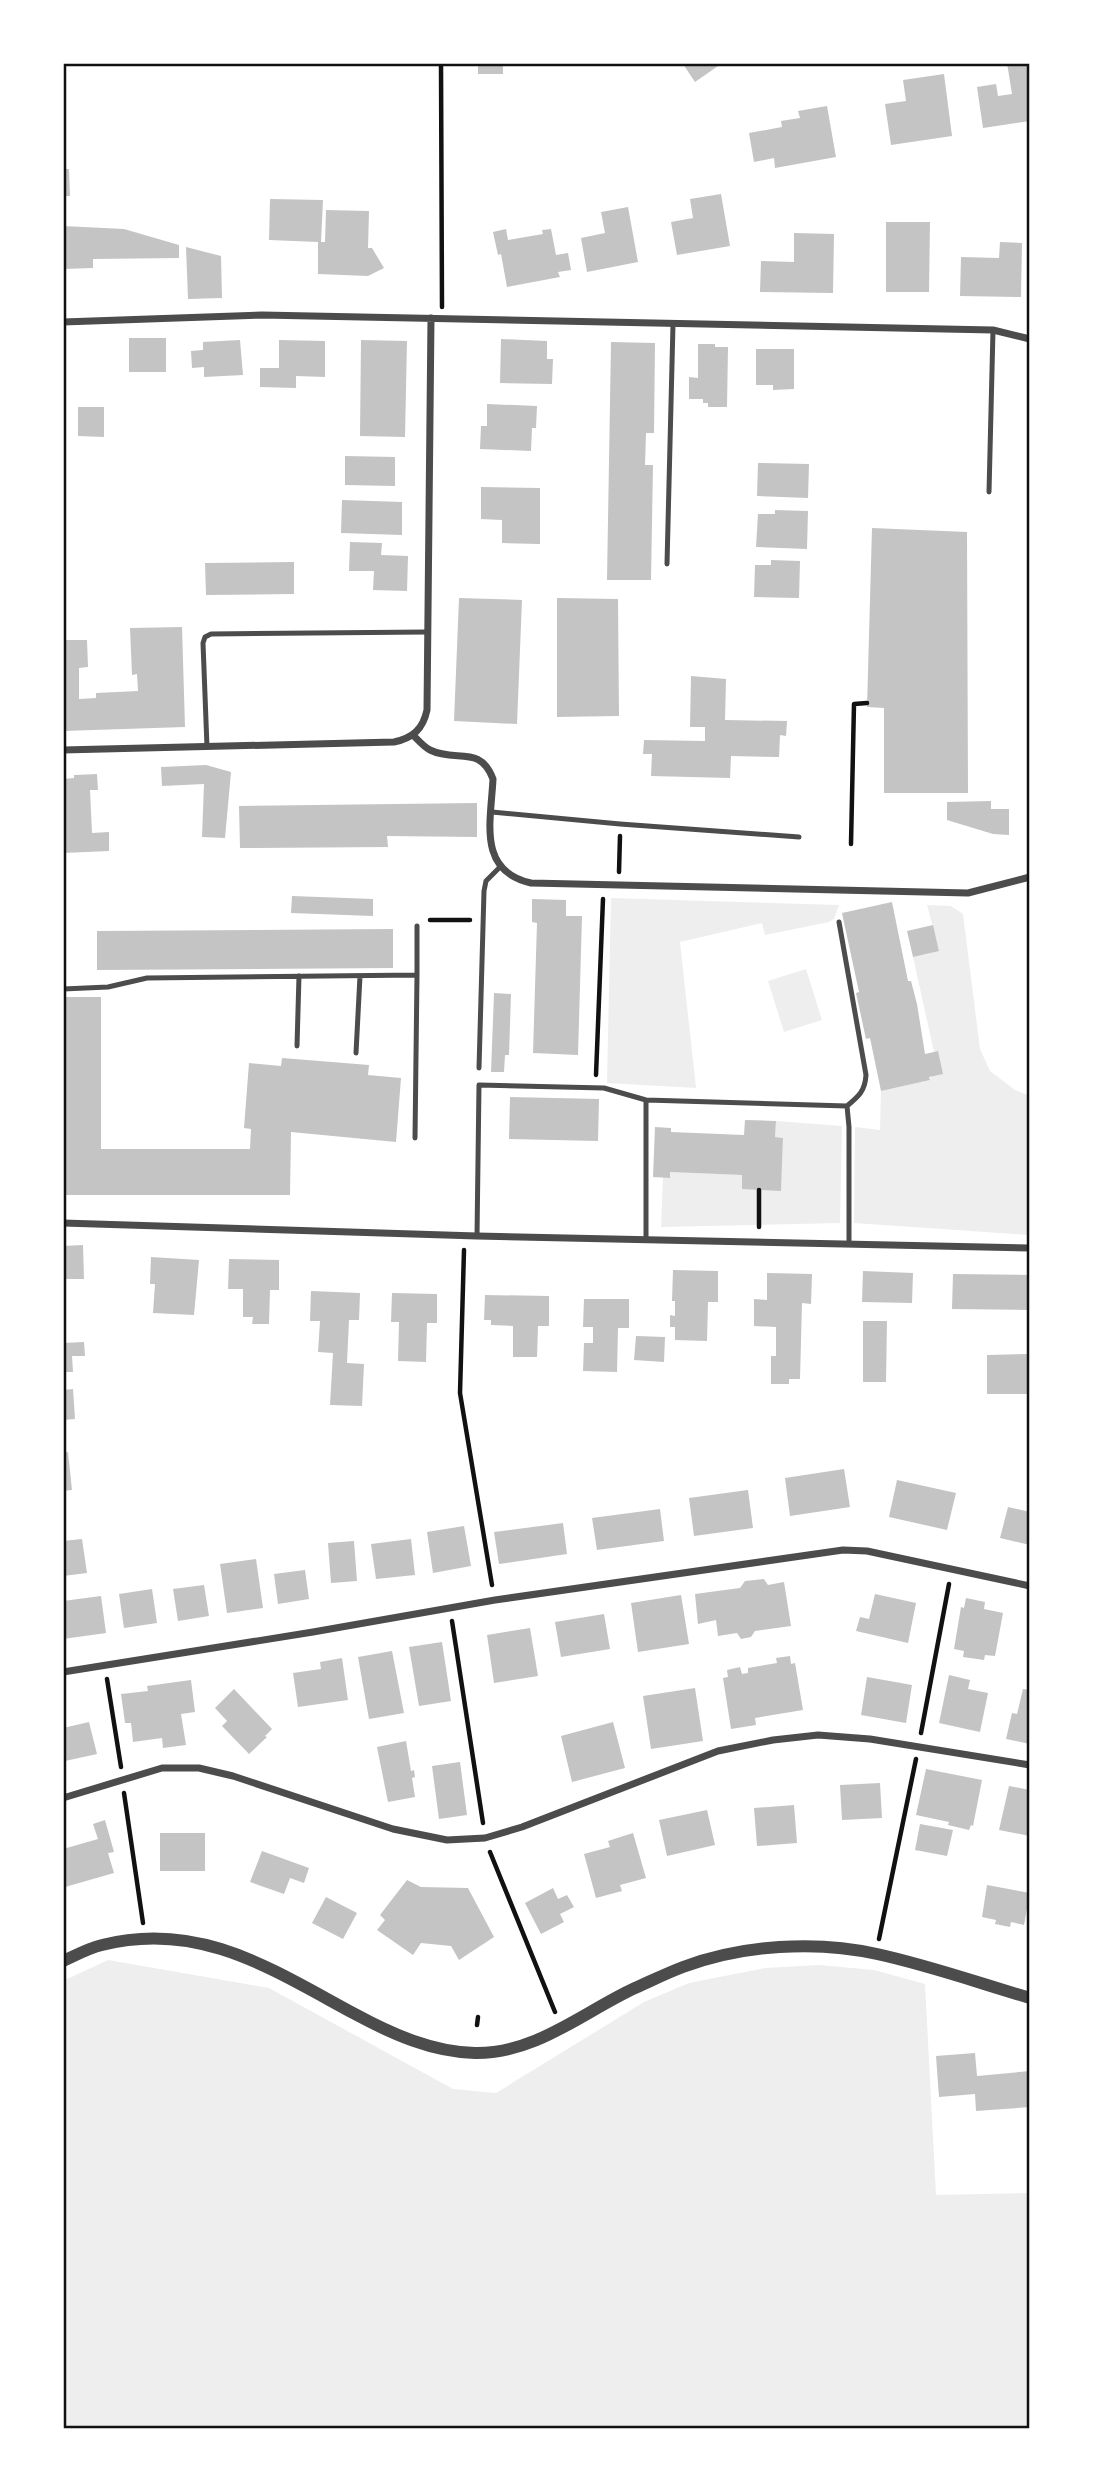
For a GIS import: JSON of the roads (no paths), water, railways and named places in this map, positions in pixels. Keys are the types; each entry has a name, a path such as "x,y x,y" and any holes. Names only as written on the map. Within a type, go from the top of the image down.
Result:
{"street":[{"path":"63,322 262,315 442,318 993,330 1030,339"},
{"path":"63,750 394,742 413,735 421,728 427,710 431,318"},
{"path":"413,735 429,750 483,761 493,779 492,852 500,867 513,878 531,883 968,893 1030,877"},
{"path":"63,1223 465,1236 1030,1248"},
{"path":"63,1672 495,1600 843,1550 867,1551 1030,1586"},
{"path":"63,1798 162,1768 199,1768 233,1776 393,1829 447,1840 485,1838 522,1827 718,1751 773,1740 818,1735 870,1739 1030,1765"},
{"path":"63,1961 101,1945 145,1938 200,1942 254,1959 390,2033 438,2049 475,2053 499,2052 526,2045 562,2029 631,1990 684,1966 721,1955 775,1948 831,1948 876,1954 1030,1998"}],"lane":[{"path":"667,564 673,324"},
{"path":"989,492 993,330"},
{"path":"207,747 203,643 205,637 211,634 427,632"},
{"path":"492,811 620,824 799,837"},
{"path":"479,1068 486,881 500,867"},
{"path":"477,1236 479,1085 595,1087 614,1089 646,1100 846,1106 860,1095 865,1086 866,1075 839,922"},
{"path":"415,1138 417,926"},
{"path":"63,989 108,987 147,978 417,975"},
{"path":"297,1046 299,976"},
{"path":"356,1053 360,976"},
{"path":"646,1100 646,1240"},
{"path":"846,1106 849,1126 849,1244"}]}
